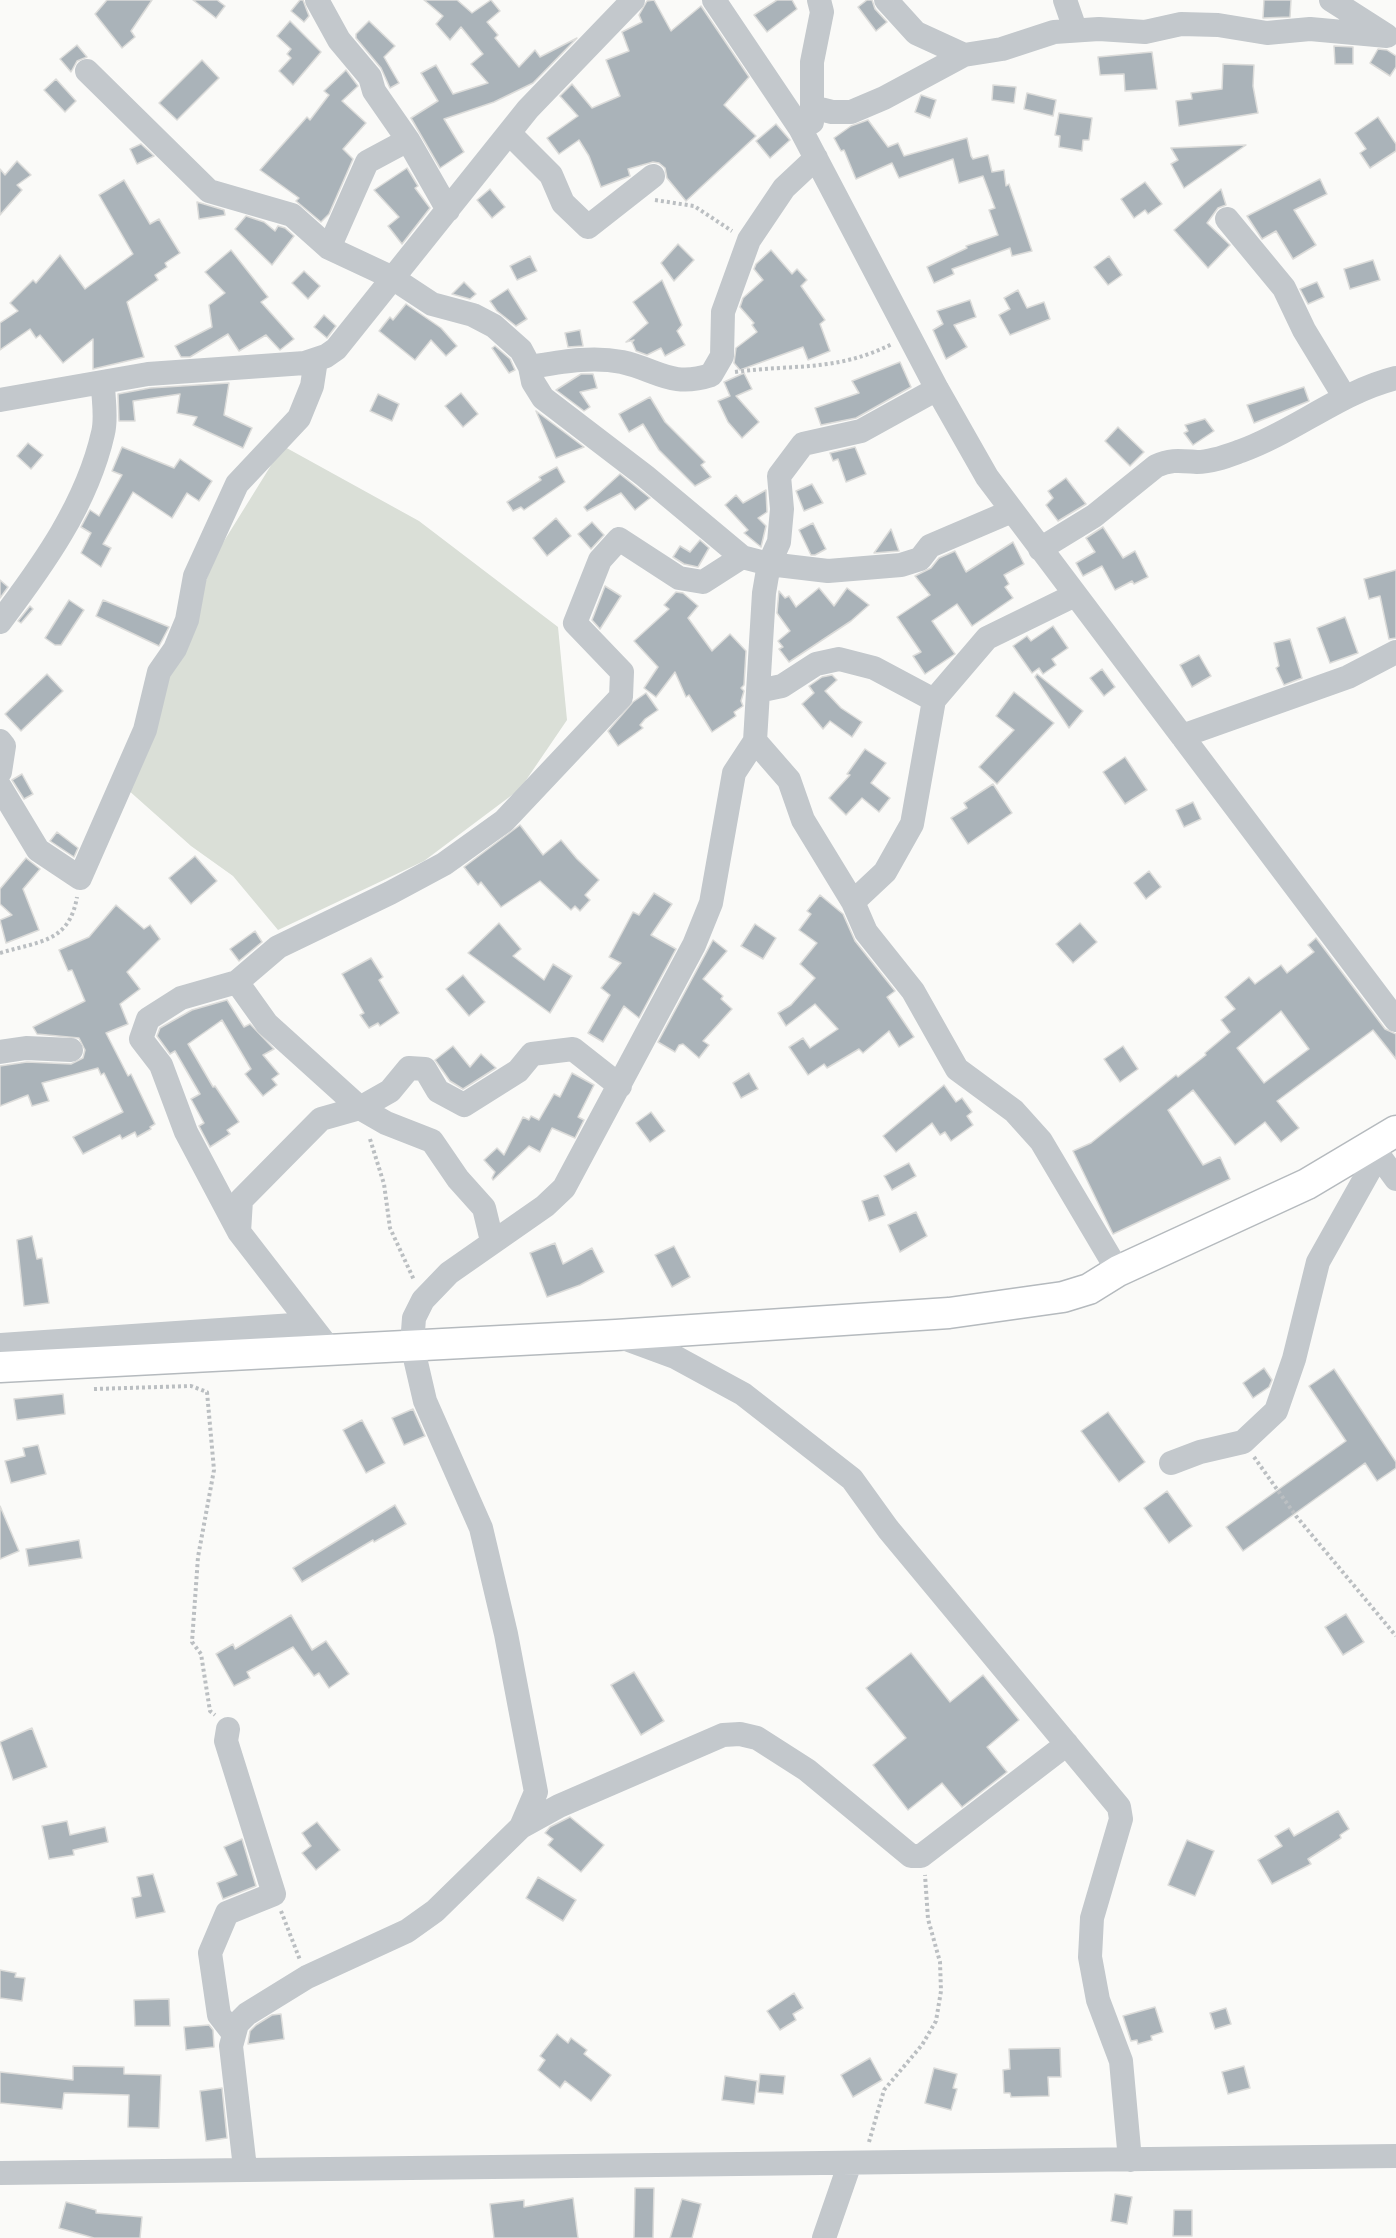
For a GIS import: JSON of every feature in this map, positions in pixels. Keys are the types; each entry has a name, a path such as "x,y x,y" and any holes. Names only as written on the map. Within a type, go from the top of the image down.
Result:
{"main road":[{"path":"0,1367 616,1335 949,1313 1063,1298 1089,1289 1118,1271 1307,1184 1382,1144"}],"street":[{"path":"317,0 339,40 370,77 374,91 408,140 448,210"},
{"path":"0,400 148,374 316,360 336,349 391,277 536,100 633,0"},
{"path":"714,0 777,91 813,152 937,389 987,477 1396,1020"},
{"path":"886,0 916,33 964,55"},
{"path":"1065,0 1075,29"},
{"path":"1331,0 1392,38"},
{"path":"530,367 588,358 623,362 661,376 691,381 711,375 722,356 723,312 749,240 784,188 813,152 812,62 823,4"},
{"path":"812,107 832,112 851,111 884,98 964,55 1002,49 1054,32 1075,29 1145,33 1181,24 1218,25 1267,33 1310,29 1392,38"},
{"path":"87,71 209,191 292,215 329,248 391,277 432,304 473,315 494,326 521,350 530,367 533,382 543,398 645,476 742,558 769,564 828,571 901,565 920,559 930,546 1012,511"},
{"path":"509,133 551,175 563,203 588,227 652,176"},
{"path":"329,248 367,162 408,140"},
{"path":"1227,219 1284,288 1304,330 1344,396"},
{"path":"0,787 38,850 80,878 145,730 159,672 175,649 188,620 195,576 204,555 237,484 299,418 312,386 316,360"},
{"path":"1040,549 1094,516 1156,466 1168,460 1216,460 1244,450 1296,427 1344,396 1396,378"},
{"path":"0,622 60,536 84,491 104,432 103,383"},
{"path":"521,1827 536,1792 506,1634 481,1528 425,1401 412,1345 414,1318 423,1300 449,1273 545,1206 564,1188 694,945 711,903 734,773 755,741 764,593 769,564 779,542 782,509 779,476 803,444 861,431 937,389"},
{"path":"331,1351 239,1232 186,1132 161,1065 141,1039 147,1019 181,998 237,981 278,947 444,864 504,821 621,697 622,672 575,623 600,560 619,539 679,578 703,582 742,558"},
{"path":"853,902 885,872 912,824 934,700 987,638 1075,595"},
{"path":"1182,736 1348,677 1396,652"},
{"path":"758,691 782,686 816,664 839,659 874,668 934,700"},
{"path":"0,741 4,746 0,772"},
{"path":"755,741 789,780 803,820 853,902 866,932 913,991 957,1069 1014,1111 1041,1141 1118,1271"},
{"path":"237,981 267,1024 360,1108 386,1123 432,1140 458,1179 484,1208 492,1241"},
{"path":"0,1052 26,1048 71,1050"},
{"path":"239,1232 241,1200 321,1119 360,1108 390,1091 409,1068 425,1069 438,1090 464,1105 518,1071 532,1054 573,1049 620,1086"},
{"path":"1382,1144 1396,1179"},
{"path":"1171,1463 1200,1452 1243,1442 1276,1411 1294,1359 1318,1262 1382,1144"},
{"path":"0,1345 308,1324"},
{"path":"616,1335 675,1357 743,1394 852,1479 888,1529 1111,1794 1119,1807 1121,1819 1092,1918 1090,1957 1098,2000 1121,2061 1130,2160"},
{"path":"228,1729 226,1742 274,1894 227,1913 210,1953 219,2015 233,2033"},
{"path":"245,2168 234,2079 233,2033 237,2024 247,2014 307,1977 407,1931 435,1911 521,1827 559,1806 723,1735 740,1734 757,1738 807,1770 911,1856 921,1856 1067,1744"},
{"path":"0,2173 245,2168 1396,2156"},
{"path":"824,2238 856,2162"}],"path":[{"path":"628,195 694,206 749,240"},
{"path":"711,375 753,369 817,368 870,355 909,336"},
{"path":"0,953 59,934 74,917 80,878"},
{"path":"360,1108 384,1184 390,1228 423,1300"},
{"path":"90,1389 191,1386 207,1392 214,1470 198,1557 192,1642 201,1654 210,1711 228,1729"},
{"path":"1243,1442 1296,1516 1396,1636"},
{"path":"856,2162 884,2090 922,2045 936,2021 941,1991 940,1962 928,1919 927,1882 921,1856"},
{"path":"274,1894 307,1977"}],"shaded area":[{"path":"283,446 419,521 558,627 567,720 520,789 424,861 278,930 233,876 191,846 127,789 216,554"}],"building":[{"path":"107,0 152,0 131,31 135,37 122,48 95,14"},
{"path":"193,0 217,0 225,6 216,18"},
{"path":"300,0 303,0 309,16 304,22 291,11"},
{"path":"424,0 457,0 472,13 491,0 500,11 487,22 498,35 495,38 519,67 535,50 540,57 577,38 533,83 494,102 444,119 464,152 440,168 411,118 438,101 421,73 436,65 453,94 488,83 471,64 483,54 461,27 450,40 436,24 443,16"},
{"path":"654,0 671,31 701,6 749,77 724,105 756,136 686,201 667,178 665,168 659,163 653,162 628,169 630,176 601,187 589,156 579,140 559,154 547,138 578,116 560,96 572,84 592,108 620,96 606,60 629,51 622,32 642,22 639,15 647,1"},
{"path":"777,0 792,0 797,9 767,32 754,15"},
{"path":"867,0 872,0 875,9 887,22 876,31 858,7"},
{"path":"1264,0 1291,0 1290,17 1263,18"},
{"path":"290,21 321,52 293,85 279,71 291,58 287,54 291,49 277,36"},
{"path":"369,21 395,46 384,57 399,83 390,88 381,68 356,38 356,34"},
{"path":"77,45 87,57 77,61 71,72 60,59"},
{"path":"1334,46 1353,47 1353,64 1335,64"},
{"path":"1378,49 1387,50 1396,56 1396,67 1390,76 1370,63"},
{"path":"1152,52 1157,89 1125,91 1124,74 1100,75 1098,57"},
{"path":"202,60 219,78 177,120 159,103"},
{"path":"1223,64 1254,65 1253,86 1258,113 1179,126 1176,101 1192,99 1191,93 1222,89"},
{"path":"346,70 358,86 342,101 366,123 343,149 353,159 329,214 321,222 296,201 299,198 260,170 307,117 310,120 329,95 324,91"},
{"path":"56,79 76,101 65,112 44,90"},
{"path":"993,85 1016,87 1014,103 992,100"},
{"path":"1027,93 1056,100 1053,116 1024,109"},
{"path":"921,95 936,100 930,118 915,112"},
{"path":"1059,113 1092,118 1089,140 1083,140 1082,151 1059,147 1060,136 1055,135"},
{"path":"1378,117 1396,144 1396,151 1370,168 1360,153 1366,149 1355,133"},
{"path":"868,120 888,147 898,143 904,156 967,138 973,159 988,155 992,172 1004,170 1006,186 1009,184 1032,251 1012,256 1010,248 952,269 954,274 934,283 927,267 967,248 966,246 998,235 989,210 995,208 983,176 959,183 953,159 899,178 892,163 856,179 844,150 841,151 834,138 851,126"},
{"path":"776,124 790,140 770,158 756,141"},
{"path":"141,144 154,156 137,164 130,149"},
{"path":"1246,145 1184,188 1171,164 1178,160 1171,148"},
{"path":"17,161 31,175 17,185 22,190 0,215 0,169 5,175"},
{"path":"407,168 418,186 415,188 430,208 402,244 388,226 399,217 374,190"},
{"path":"1320,179 1327,194 1294,210 1316,245 1293,259 1276,231 1262,239 1247,216"},
{"path":"124,180 150,224 159,219 180,253 165,263 167,267 155,275 158,280 127,302 144,357 93,369 93,339 63,363 40,335 36,338 30,329 0,350 0,323 18,311 10,303 33,280 36,283 60,255 85,289 133,254 99,195"},
{"path":"1145,182 1162,204 1148,214 1145,210 1134,218 1121,199"},
{"path":"490,189 505,207 492,218 477,200"},
{"path":"1221,189 1226,205 1218,208 1207,223 1230,245 1208,268 1174,230"},
{"path":"197,202 224,210 225,215 199,219"},
{"path":"246,216 264,222 275,231 278,226 285,228 294,236 272,265 235,229"},
{"path":"678,244 694,260 674,281 661,263"},
{"path":"231,250 268,297 261,302 294,339 280,350 266,335 239,351 228,334 190,357 181,357 175,346 212,327 209,305 225,293 205,272"},
{"path":"771,250 792,274 797,269 807,280 801,286 825,320 820,324 830,351 808,360 803,347 740,370 734,363 736,348 757,332 752,325 754,323 740,307 743,298 763,280 754,269 756,264"},
{"path":"530,256 537,271 517,280 510,266"},
{"path":"1109,256 1122,275 1108,285 1094,267"},
{"path":"1373,260 1380,280 1350,289 1344,269"},
{"path":"304,271 320,286 308,299 292,283"},
{"path":"662,280 682,325 677,331 685,345 665,356 661,348 647,355 636,351 632,342 634,340 626,342 648,323 633,302"},
{"path":"464,282 476,294 470,299 452,294"},
{"path":"1317,282 1324,297 1308,304 1300,289"},
{"path":"508,289 527,319 516,326 497,311 490,301"},
{"path":"1018,290 1027,308 1044,302 1050,319 1010,335 999,315 1010,309 1004,298"},
{"path":"970,300 976,317 954,325 967,347 946,359 933,330 943,324 937,311"},
{"path":"406,304 441,328 457,346 446,356 431,340 415,360 379,331 390,317 393,320"},
{"path":"324,315 336,326 327,338 314,327"},
{"path":"580,330 583,346 568,347 565,333"},
{"path":"495,346 510,359 515,370 509,373 492,348"},
{"path":"900,362 911,387 856,418 821,425 815,408 859,393 852,381"},
{"path":"744,373 752,389 736,396 759,422 742,438 728,422 718,401 730,396 724,382"},
{"path":"581,374 593,374 597,388 580,392 590,407 584,411 556,390"},
{"path":"229,383 224,415 252,428 243,448 193,425 197,417 177,413 180,394 133,401 135,421 119,421 118,394 150,388"},
{"path":"1304,387 1309,401 1254,423 1247,405"},
{"path":"461,393 478,414 463,427 445,406"},
{"path":"378,394 399,404 392,421 370,411"},
{"path":"650,397 665,422 705,462 701,465 711,477 695,486 659,450 643,424 629,432 619,414"},
{"path":"536,411 584,447 556,458"},
{"path":"1205,419 1214,431 1193,445 1184,433 1188,431 1185,425"},
{"path":"1118,427 1144,452 1130,466 1105,441"},
{"path":"28,443 43,455 31,469 17,456"},
{"path":"122,447 174,468 180,459 212,481 199,501 187,493 172,518 133,492 103,544 111,548 101,567 81,553 91,533 81,527 90,510 99,516 122,475 112,471"},
{"path":"855,447 866,474 846,482 838,459 833,461 830,453"},
{"path":"557,467 565,482 524,510 521,507 513,511 507,502 541,480 539,477"},
{"path":"620,474 650,498 635,510 621,493 587,511 584,507"},
{"path":"1066,478 1086,504 1058,521 1046,505 1053,498 1048,491"},
{"path":"812,484 823,503 804,511 796,491"},
{"path":"766,490 767,512 758,518 766,526 761,547 744,533 748,530 725,505 736,495 743,503"},
{"path":"556,518 571,536 547,556 533,538"},
{"path":"592,522 604,535 591,549 578,534"},
{"path":"813,523 826,549 811,555 799,530"},
{"path":"1103,527 1123,558 1135,551 1148,577 1134,584 1132,581 1115,590 1102,566 1083,576 1076,563 1095,552 1086,538"},
{"path":"891,529 899,551 874,553"},
{"path":"700,540 709,548 698,567 684,564 673,557 680,546 690,552"},
{"path":"1013,542 1024,564 1004,575 1009,584 1005,587 1013,598 972,626 957,604 932,621 955,654 925,674 913,656 921,652 897,617 930,595 915,576 931,568 939,558 955,551 966,572"},
{"path":"1396,570 1396,638 1389,639 1380,596 1369,599 1364,579"},
{"path":"0,580 8,587 0,598"},
{"path":"605,586 621,596 600,629 592,620"},
{"path":"819,588 834,606 847,588 869,605 851,621 789,662 779,649 783,647 778,641 790,631 777,613 779,591 785,598 789,596 796,607"},
{"path":"676,592 683,593 698,606 688,618 712,651 730,634 746,651 744,685 741,688 744,691 741,701 743,706 734,712 736,716 712,732 689,695 686,697 675,672 656,697 644,688 658,667 634,641 669,609 664,605"},
{"path":"69,600 84,610 61,645 55,645 45,638"},
{"path":"103,600 169,627 159,646 96,616"},
{"path":"30,606 33,609 21,623 18,621"},
{"path":"1345,617 1358,653 1330,663 1317,628"},
{"path":"1053,626 1068,648 1052,659 1056,665 1043,674 1039,668 1032,673 1013,646 1027,636 1031,641"},
{"path":"1290,639 1302,678 1284,685 1276,668 1279,666 1274,643"},
{"path":"1199,655 1211,676 1192,687 1180,665"},
{"path":"1102,669 1115,687 1104,696 1090,678"},
{"path":"47,674 63,691 21,731 5,714"},
{"path":"1037,674 1083,711 1069,728 1035,677"},
{"path":"832,675 837,680 825,691 841,708 862,722 852,737 830,721 823,729 802,704 814,693 809,686 822,677"},
{"path":"1014,692 1054,723 997,784 979,767 1014,730 996,716"},
{"path":"646,693 658,710 640,725 643,728 618,746 608,731 633,702"},
{"path":"865,749 886,763 871,783 890,798 879,812 862,798 846,815 829,798 850,775 847,774"},
{"path":"1125,757 1147,790 1125,804 1103,772"},
{"path":"22,774 33,794 24,799 12,780"},
{"path":"993,784 1012,813 968,844 951,818 967,808 964,803"},
{"path":"1193,802 1201,819 1184,827 1176,810"},
{"path":"520,825 543,855 561,840 599,880 585,895 590,900 580,911 575,906 571,910 540,881 501,907 481,882 478,885 464,867"},
{"path":"57,832 78,848 74,857 50,841"},
{"path":"195,856 217,881 191,904 169,878"},
{"path":"26,858 40,869 23,889 39,930 6,943 0,920 12,915 0,904 0,889"},
{"path":"1149,871 1161,887 1146,899 1134,883"},
{"path":"654,893 672,904 651,935 676,949 639,1018 624,1006 603,1042 588,1033 610,995 601,988 621,963 609,957 633,912 639,915"},
{"path":"820,895 843,914 855,941 895,991 887,997 914,1037 899,1047 889,1031 863,1053 859,1049 827,1068 824,1064 808,1075 789,1047 803,1038 810,1048 838,1029 815,1004 786,1026 778,1013 791,1005 815,978 800,964 817,943 799,930 811,914 807,911"},
{"path":"116,905 144,929 150,925 160,939 127,972 140,989 120,1004 128,1024 106,1033 128,1076 131,1074 155,1124 137,1137 135,1132 122,1139 120,1135 83,1154 73,1137 123,1112 104,1073 101,1075 98,1068 42,1083 49,1101 32,1106 28,1095 0,1106 0,1066 27,1062 71,1064 83,1058 85,1050 79,1038 37,1034 33,1027 85,1001 72,970 68,971 59,950 89,937"},
{"path":"499,923 521,949 513,956 544,980 553,964 572,976 550,1013 468,953"},
{"path":"1080,923 1097,942 1073,963 1056,944"},
{"path":"755,924 776,938 763,959 741,946"},
{"path":"255,931 262,942 239,961 230,949"},
{"path":"1316,938 1385,1029 1396,1034 1396,1059 1373,1030 1277,1101 1299,1128 1281,1142 1265,1122 1235,1145 1193,1090 1168,1110 1203,1165 1220,1157 1230,1179 1113,1234 1073,1151 1091,1143 1176,1075 1178,1077 1206,1055 1205,1053 1230,1032 1221,1020 1235,1009 1225,997 1249,977 1255,984 1281,965 1287,973 1314,952 1308,945","holes":["1281,1011 1309,1049 1264,1083 1237,1048"]},
{"path":"713,940 727,951 703,979 723,996 721,999 732,1009 703,1041 709,1045 699,1058 683,1044 679,1045 675,1052 658,1042"},
{"path":"371,958 383,977 379,980 399,1013 380,1026 378,1023 369,1028 360,1015 364,1013 342,974"},
{"path":"463,975 485,1002 469,1016 446,989"},
{"path":"227,1000 244,1027 250,1024 274,1049 263,1055 279,1074 272,1079 277,1085 263,1096 245,1074 251,1069 222,1020 188,1044 213,1087 215,1086 239,1122 227,1130 230,1134 210,1147 199,1126 204,1123 191,1099 200,1094 175,1051 170,1054 157,1036 160,1028 192,1010"},
{"path":"453,1046 470,1067 481,1054 496,1068 463,1089 450,1081 435,1060"},
{"path":"1123,1046 1138,1069 1120,1082 1104,1059"},
{"path":"572,1073 594,1085 578,1117 584,1120 575,1138 552,1128 540,1152 529,1146 493,1180 495,1172 484,1160 497,1148 504,1155 523,1117 529,1120 531,1116 539,1120 554,1094 560,1097"},
{"path":"749,1073 758,1089 741,1098 733,1083"},
{"path":"944,1085 956,1102 962,1098 972,1112 967,1116 973,1125 951,1141 945,1132 940,1135 932,1123 896,1152 883,1136"},
{"path":"651,1112 665,1131 650,1142 636,1123"},
{"path":"909,1163 916,1176 892,1190 884,1176"},
{"path":"878,1195 885,1215 869,1221 862,1201"},
{"path":"916,1212 927,1236 900,1252 888,1225"},
{"path":"32,1236 37,1259 42,1258 49,1303 24,1306 17,1240"},
{"path":"555,1243 563,1264 592,1248 604,1272 580,1285 547,1297 530,1253"},
{"path":"674,1246 690,1277 672,1287 655,1255"},
{"path":"1264,1368 1272,1380 1269,1387 1253,1398 1243,1383"},
{"path":"1334,1369 1396,1462 1396,1468 1377,1481 1365,1463 1243,1551 1226,1527 1346,1441 1309,1386"},
{"path":"63,1394 65,1414 17,1420 14,1399"},
{"path":"413,1409 425,1436 404,1445 392,1418"},
{"path":"1108,1412 1145,1462 1119,1482 1081,1431"},
{"path":"362,1420 385,1463 366,1473 343,1430"},
{"path":"38,1445 46,1474 11,1483 5,1461 25,1456 23,1448"},
{"path":"1167,1491 1192,1526 1169,1543 1144,1508"},
{"path":"395,1505 406,1524 374,1542 373,1540 302,1582 293,1568"},
{"path":"0,1506 19,1551 0,1559"},
{"path":"79,1540 82,1558 29,1566 26,1549"},
{"path":"1346,1614 1364,1642 1343,1655 1325,1627"},
{"path":"291,1615 312,1650 326,1641 349,1674 329,1688 319,1673 314,1676 293,1647 247,1672 250,1678 234,1686 216,1654 233,1644 235,1649"},
{"path":"911,1653 950,1702 983,1675 1019,1720 987,1747 1007,1772 962,1807 942,1783 908,1810 873,1765 906,1738 866,1688"},
{"path":"634,1672 664,1721 641,1735 611,1685"},
{"path":"32,1728 47,1767 13,1780 0,1742"},
{"path":"1338,1811 1349,1829 1340,1835 1341,1838 1308,1859 1311,1864 1272,1884 1258,1860 1282,1846 1275,1836 1289,1828 1294,1836"},
{"path":"570,1817 604,1845 581,1872 548,1845 553,1839 545,1833 550,1827"},
{"path":"67,1821 70,1835 105,1827 108,1842 73,1850 74,1855 49,1859 42,1826"},
{"path":"317,1822 340,1850 316,1870 302,1853 311,1846 302,1833"},
{"path":"242,1839 256,1886 223,1899 217,1883 237,1875 224,1847"},
{"path":"1187,1840 1214,1851 1195,1896 1168,1885"},
{"path":"153,1874 165,1912 136,1918 132,1898 141,1896 137,1877"},
{"path":"538,1877 576,1900 563,1921 526,1898"},
{"path":"0,1970 16,1973 15,1977 25,1978 22,2001 0,1998"},
{"path":"794,1993 803,2008 793,2014 796,2020 780,2030 767,2011"},
{"path":"169,1999 170,2026 135,2026 134,2000"},
{"path":"1155,2007 1163,2032 1151,2036 1152,2040 1138,2044 1137,2040 1131,2041 1123,2016"},
{"path":"1226,2008 1231,2024 1215,2029 1210,2013"},
{"path":"281,2014 284,2039 248,2044 250,2031 256,2025 272,2015"},
{"path":"209,2025 213,2030 214,2047 186,2050 184,2027"},
{"path":"557,2034 568,2043 571,2038 587,2050 584,2054 611,2075 591,2101 565,2081 560,2088 538,2070 545,2060 540,2056"},
{"path":"1060,2048 1061,2077 1048,2077 1049,2096 1011,2097 1010,2093 1004,2093 1003,2070 1010,2069 1009,2049"},
{"path":"870,2058 882,2080 853,2097 841,2075"},
{"path":"73,2066 124,2067 124,2074 161,2075 159,2128 128,2127 129,2095 64,2093 62,2109 0,2103 0,2072 73,2080"},
{"path":"1244,2066 1250,2088 1228,2094 1222,2072"},
{"path":"934,2068 957,2074 953,2088 957,2089 951,2110 925,2103"},
{"path":"760,2074 785,2076 783,2094 758,2092"},
{"path":"725,2076 757,2081 754,2104 722,2100"},
{"path":"222,2088 227,2138 206,2141 200,2091"},
{"path":"635,2188 654,2188 653,2238 634,2238"},
{"path":"1115,2194 1132,2197 1127,2224 1111,2221"},
{"path":"573,2198 578,2238 494,2238 490,2204 524,2200 524,2207"},
{"path":"682,2199 701,2204 692,2238 670,2238"},
{"path":"66,2202 96,2210 96,2213 142,2217 140,2238 94,2238 59,2228"},
{"path":"1174,2210 1192,2210 1192,2236 1173,2236"}]}
